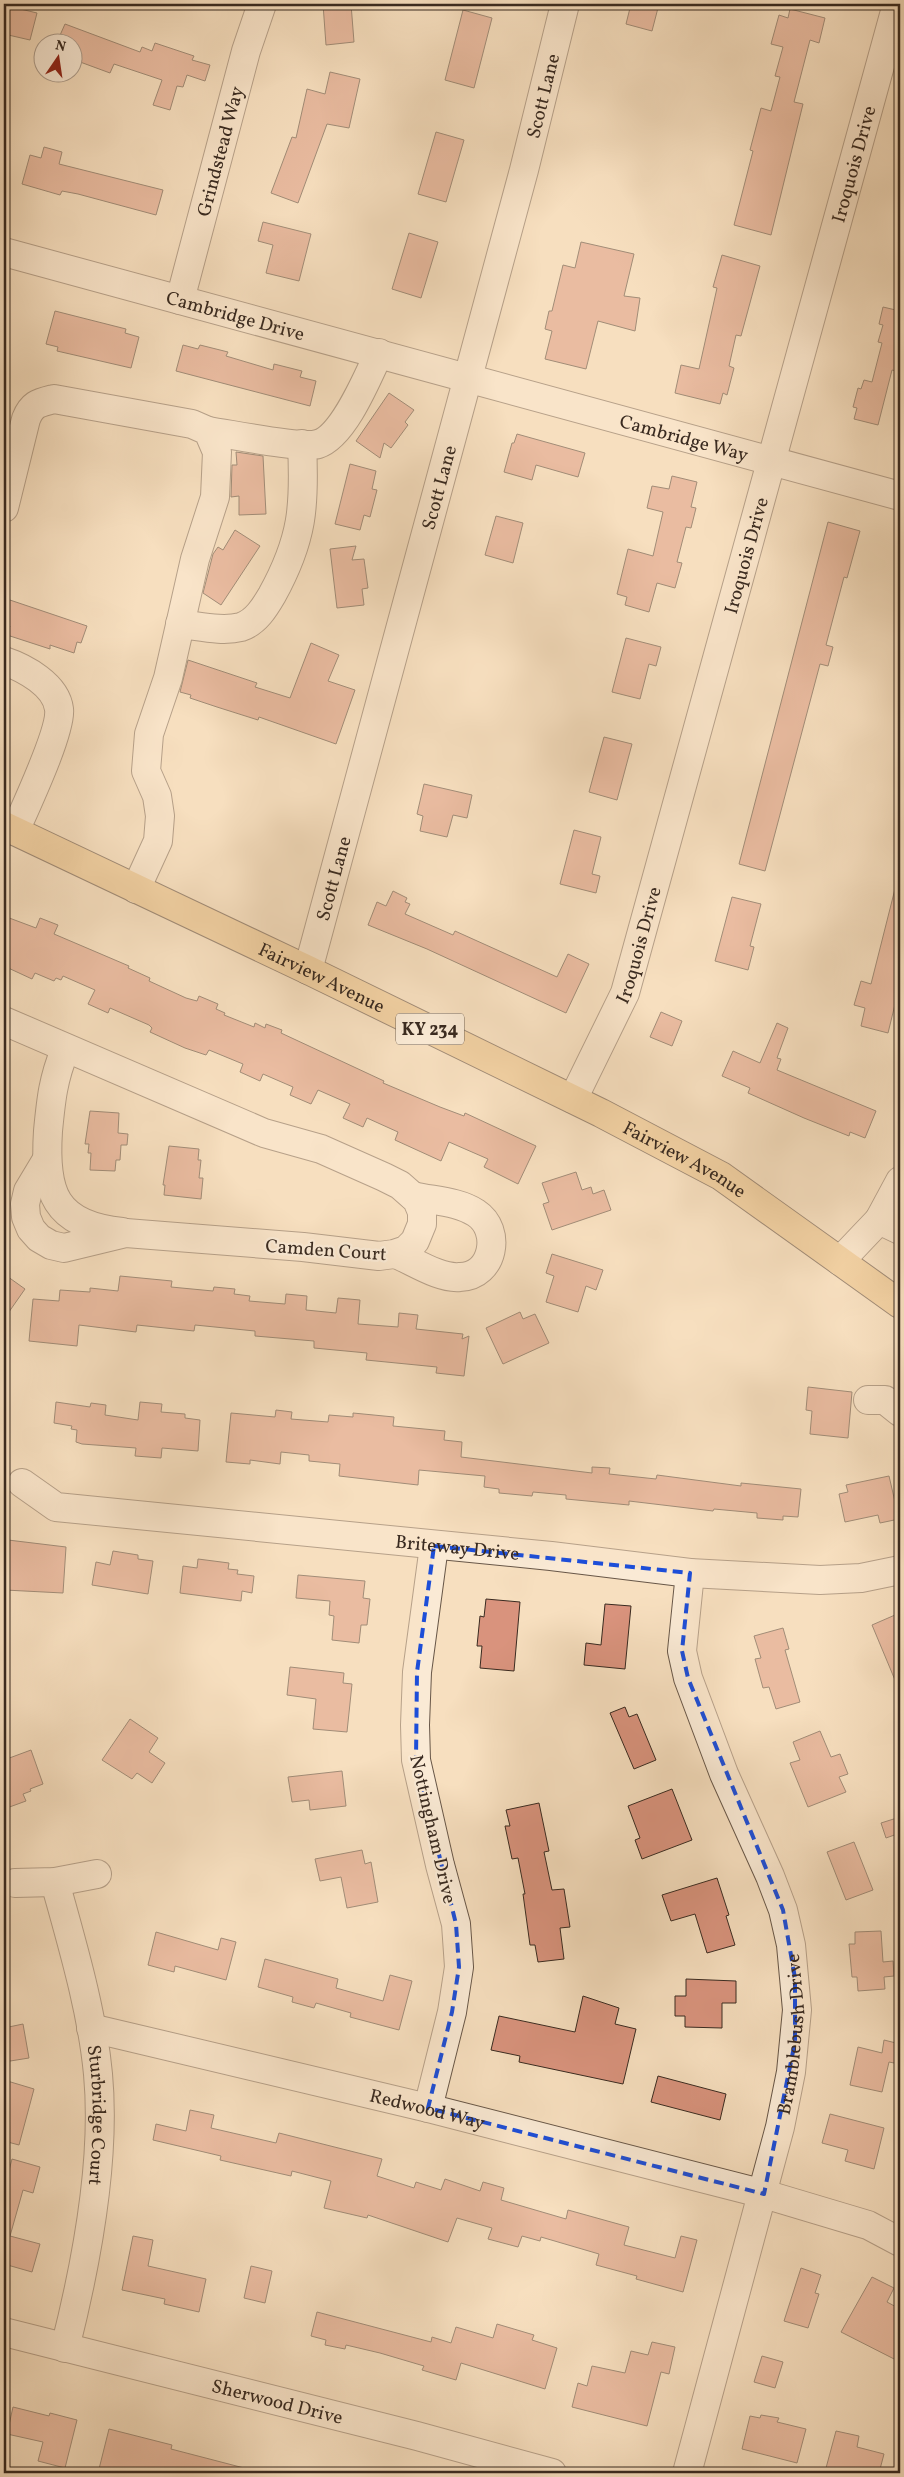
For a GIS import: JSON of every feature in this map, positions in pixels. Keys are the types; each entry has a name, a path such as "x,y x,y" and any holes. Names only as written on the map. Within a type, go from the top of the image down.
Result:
{"main road":[{"name":"Fairview Avenue","path":"9,829 308,970 573,1100 721,1176 840,1261"},
{"name":"KY 234","path":"840,1261 884,1290 900,1304"}],"street":[{"name":"Grindstead Way","path":"180,300 246,51 262,4"},
{"name":"Scott Lane","path":"308,970 524,170 565,4"},
{"name":"Iroquois Drive","path":"573,1100 625,993 897,4"},
{"name":"Cambridge Drive","path":"4,252 468,377"},
{"path":"4,508 26,419 31,408 42,402 54,399 88,404 192,424 208,431 302,444 318,444 330,436 356,404 379,353"},
{"name":"Cambridge Way","path":"468,377 900,496"},
{"path":"136,889 158,841 160,816 157,796 146,771 149,734 168,678 195,559 215,497 217,452 208,431"},
{"path":"180,624 218,629 242,627 261,614 286,570 300,531 304,492 302,444"},
{"path":"4,661 17,665 35,676 52,693 59,709 58,724 44,762 9,829"},
{"path":"4,1021 65,1050 264,1133 321,1149 400,1185 413,1196 455,1205 476,1213 485,1221 492,1241 488,1261 481,1269 462,1277 444,1274 396,1254"},
{"path":"65,1050 54,1075 52,1088 46,1160 51,1188 65,1211 88,1225 126,1233"},
{"name":"Camden Court","path":"46,1160 28,1191 25,1204 28,1223 40,1238 51,1245 71,1247 126,1233 379,1256 396,1254 411,1245 421,1231 422,1212 413,1196"},
{"path":"840,1261 890,1225 900,1181"},
{"path":"868,1400 885,1400 900,1412"},
{"name":"Briteway Drive","path":"22,1483 56,1507 550,1556 690,1573 820,1580 861,1578 900,1570"},
{"name":"Nottingham Drive","path":"428,2108 452,2012 459,1967 456,1924 440,1866 416,1760 417,1672 434,1546"},
{"name":"Bramblebush Drive","path":"687,2473 764,2194 791,2072 797,2010 795,1978 785,1919 770,1876 724,1774 688,1678 682,1651 690,1573"},
{"path":"15,1883 55,1882 97,1874"},
{"name":"Sturbridge Court","path":"55,1882 96,2054 99,2096 97,2161 87,2243 65,2348"},
{"name":"Redwood Way","path":"90,2028 428,2108 764,2194 868,2225 900,2242"},
{"name":"Sherwood Drive","path":"4,2332 417,2436 552,2473"}],"highlighted area":[{"path":"434,1546 690,1573 682,1651 688,1678 783,1910 795,1978 795,2042 764,2194 428,2108 452,2012 459,1967 456,1924 416,1760 417,1672"}],"building":[{"path":"323,4 351,4 354,42 326,45"},
{"path":"631,4 659,4 652,31 626,24"},
{"path":"4,5 37,13 30,40 4,34"},
{"path":"790,9 825,18 819,43 810,40 794,102 803,104 771,235 734,225 753,151 750,150 761,108 771,111 780,77 775,76 783,47 771,44 779,15 788,18"},
{"path":"463,10 492,18 474,88 445,80"},
{"path":"65,24 140,52 142,47 152,51 155,43 194,56 192,60 210,65 205,81 187,75 183,87 177,86 170,110 153,105 162,80 114,64 110,73 82,63 82,32 61,32"},
{"path":"330,72 360,79 349,128 327,124 298,203 271,193 292,137 296,138 307,89 325,94"},
{"path":"436,132 464,140 446,202 418,194"},
{"path":"44,147 62,152 59,164 163,190 156,215 78,194 62,191 60,195 22,184 30,155 41,158"},
{"path":"263,222 311,234 299,281 266,273 273,245 258,241"},
{"path":"409,233 438,242 421,298 392,289"},
{"path":"581,242 634,254 624,296 640,298 635,331 598,321 586,369 545,359 552,331 545,329 549,311 552,311 563,265 575,268"},
{"path":"722,255 760,266 741,336 736,335 729,366 734,368 727,395 723,393 720,404 675,393 681,365 699,369 717,288 713,287"},
{"path":"883,307 900,311 900,372 892,370 878,425 854,419 857,408 853,407 858,388 861,389 864,380 872,382 882,343 878,342 883,325 879,324"},
{"path":"55,311 126,329 125,333 139,337 131,368 57,351 58,347 46,344"},
{"path":"183,345 198,349 200,345 228,352 226,356 273,370 274,364 302,371 300,377 316,381 310,406 176,371"},
{"path":"389,393 414,410 405,422 408,425 391,448 384,443 380,458 356,441"},
{"path":"517,434 585,453 578,477 536,465 532,480 504,472 512,443 514,443"},
{"path":"236,452 263,456 266,514 239,515 239,496 231,497 232,465 237,465"},
{"path":"350,464 376,471 372,489 377,490 370,517 364,515 360,530 335,524"},
{"path":"672,476 697,482 691,507 696,508 691,528 686,527 677,562 682,563 675,588 657,583 649,612 625,605 627,597 617,594 628,549 653,556 663,512 647,508 652,486 669,489"},
{"path":"496,516 523,523 513,563 485,555"},
{"path":"828,522 860,531 847,578 844,577 826,645 833,647 828,666 820,664 765,871 739,864"},
{"path":"235,530 260,546 221,605 203,593 213,554 218,547 223,550"},
{"path":"356,546 352,560 364,559 368,588 362,589 364,605 337,608 330,549"},
{"path":"4,598 87,626 81,643 77,642 74,653 50,645 50,649 7,635 10,626 4,624"},
{"path":"626,638 661,647 656,666 649,664 640,699 612,692"},
{"path":"311,643 339,655 328,681 355,690 336,744 259,717 258,720 190,698 191,695 180,692 188,660 257,683 255,687 290,698"},
{"path":"604,737 632,744 617,800 589,792"},
{"path":"424,784 472,795 467,818 453,815 447,837 420,831 423,816 417,814"},
{"path":"574,830 601,837 592,874 600,876 596,893 560,884"},
{"path":"896,885 900,886 900,984 888,1033 861,1026 865,1008 854,1005 861,981 871,984"},
{"path":"393,891 407,898 405,902 410,904 405,914 453,935 455,931 557,977 568,954 589,964 566,1013 427,949 368,925 377,902 386,906"},
{"path":"732,897 761,904 750,946 754,947 748,970 715,961"},
{"path":"4,916 36,928 40,918 58,925 54,934 129,966 128,968 150,978 149,981 186,998 197,1001 199,996 218,1004 216,1009 225,1013 224,1015 254,1027 255,1023 265,1028 266,1024 282,1030 281,1033 384,1081 383,1083 464,1116 465,1113 536,1146 518,1184 484,1167 488,1159 449,1142 441,1161 395,1140 398,1132 367,1118 363,1127 343,1118 350,1104 318,1090 311,1104 290,1095 293,1087 263,1074 260,1081 240,1072 243,1064 209,1050 206,1055 185,1048 150,1032 152,1028 149,1025 110,1008 108,1013 88,1004 95,990 63,976 61,980 56,978 54,981 35,973 32,979 4,966"},
{"path":"661,1012 682,1021 672,1046 650,1037"},
{"path":"777,1023 788,1028 777,1058 781,1059 777,1070 876,1111 865,1138 850,1132 849,1136 804,1118 748,1093 750,1088 722,1076 733,1051 760,1063"},
{"path":"90,1111 119,1113 118,1133 128,1134 127,1145 121,1145 120,1160 116,1160 115,1171 90,1170 91,1153 88,1153 89,1144 85,1144"},
{"path":"169,1146 199,1149 198,1160 201,1160 199,1178 203,1178 201,1199 164,1195 165,1185 163,1185"},
{"path":"576,1172 582,1190 591,1187 593,1194 604,1190 611,1210 552,1230 543,1204 549,1202 542,1183"},
{"path":"552,1254 603,1270 596,1290 586,1286 578,1312 546,1302 554,1276 546,1273"},
{"path":"4,1274 25,1289 4,1319"},
{"path":"120,1276 172,1281 171,1287 213,1291 214,1287 235,1289 234,1294 250,1296 249,1301 285,1304 286,1294 307,1296 306,1310 336,1313 338,1298 360,1300 358,1324 398,1327 399,1313 418,1315 416,1329 463,1334 462,1339 469,1336 464,1376 436,1373 437,1367 366,1360 367,1353 314,1348 314,1341 255,1336 255,1331 195,1325 194,1331 137,1325 136,1332 79,1325 77,1346 29,1341 33,1299 59,1301 60,1290 90,1292 90,1288 118,1291"},
{"path":"520,1312 523,1319 535,1314 549,1343 503,1364 486,1328"},
{"path":"808,1387 852,1392 848,1438 810,1434 812,1411 806,1410"},
{"path":"56,1402 90,1407 91,1403 106,1405 105,1415 138,1420 140,1402 162,1404 161,1412 185,1414 185,1418 200,1420 198,1451 162,1448 161,1458 135,1456 136,1448 76,1442 77,1430 71,1429 72,1426 54,1423"},
{"path":"276,1410 292,1412 291,1419 328,1422 329,1415 353,1417 353,1413 394,1417 393,1426 445,1431 444,1440 462,1442 461,1457 592,1473 592,1467 610,1468 609,1474 656,1479 657,1475 741,1486 741,1483 801,1489 798,1517 783,1516 783,1520 757,1518 757,1513 714,1509 713,1511 629,1501 629,1505 566,1499 566,1495 533,1492 532,1496 499,1493 499,1489 484,1487 485,1476 419,1470 418,1485 339,1476 340,1464 309,1461 309,1455 281,1452 280,1464 250,1460 250,1464 226,1462 231,1413 275,1417"},
{"path":"889,1476 899,1519 880,1523 878,1515 845,1522 839,1494 848,1492 846,1485"},
{"path":"8,1540 66,1547 63,1593 5,1590"},
{"path":"113,1551 138,1555 138,1559 153,1561 148,1594 92,1585 96,1562 110,1565"},
{"path":"198,1559 229,1563 228,1569 238,1570 237,1574 254,1576 252,1593 242,1591 241,1601 180,1593 183,1566 197,1568"},
{"path":"298,1575 365,1581 363,1598 370,1599 367,1625 361,1625 359,1643 332,1640 334,1616 329,1615 330,1601 296,1598"},
{"path":"486,1599 520,1602 514,1671 480,1668 482,1646 477,1646 480,1616 484,1617"},
{"path":"605,1604 631,1606 625,1669 584,1665 586,1643 601,1645"},
{"path":"895,1615 900,1627 900,1692 872,1625"},
{"path":"783,1628 789,1649 785,1650 800,1702 776,1709 769,1687 763,1688 755,1659 761,1658 754,1636"},
{"path":"290,1667 344,1673 343,1683 352,1684 347,1732 313,1729 316,1699 287,1695"},
{"path":"625,1707 629,1717 637,1714 656,1760 634,1769 610,1713"},
{"path":"130,1719 158,1738 149,1752 165,1763 152,1783 137,1773 132,1779 102,1760"},
{"path":"820,1731 831,1757 840,1754 848,1774 839,1777 846,1792 808,1807 790,1763 800,1760 793,1742"},
{"path":"31,1750 43,1784 23,1794 26,1801 4,1809 4,1760"},
{"path":"342,1771 346,1806 310,1810 309,1800 292,1802 288,1777"},
{"path":"672,1789 692,1840 642,1859 635,1840 640,1838 628,1806"},
{"path":"539,1803 549,1851 544,1852 552,1890 564,1889 570,1927 560,1928 564,1959 538,1962 535,1945 530,1945 523,1894 525,1894 518,1858 512,1859 505,1826 510,1826 506,1810"},
{"path":"900,1817 900,1833 886,1838 881,1823"},
{"path":"854,1842 873,1890 846,1900 827,1852"},
{"path":"362,1850 365,1864 371,1862 378,1902 347,1908 341,1877 320,1881 315,1859"},
{"path":"717,1878 729,1915 726,1916 735,1945 707,1953 695,1914 671,1921 662,1895"},
{"path":"881,1931 883,1962 893,1961 894,1976 884,1977 885,1989 858,1991 857,1977 852,1977 849,1944 855,1944 855,1932"},
{"path":"156,1932 218,1950 221,1938 236,1942 226,1980 175,1966 174,1972 148,1965"},
{"path":"265,1959 338,1979 336,1988 383,2001 390,1975 412,1981 399,2030 350,2017 351,2013 316,2003 314,2008 292,2002 293,1997 258,1987"},
{"path":"686,1979 736,1981 736,2003 722,2003 722,2028 685,2027 685,2016 675,2016 675,1996 686,1996"},
{"path":"583,1996 619,2008 615,2024 636,2029 623,2084 519,2062 520,2056 491,2050 499,2016 575,2032"},
{"path":"23,2024 29,2058 4,2062 4,2028"},
{"path":"884,2040 900,2044 900,2059 896,2058 894,2063 889,2062 882,2092 850,2085 858,2047 882,2053"},
{"path":"658,2076 726,2094 720,2120 651,2102"},
{"path":"4,2080 34,2089 19,2145 4,2141"},
{"path":"190,2110 214,2115 211,2128 276,2143 279,2133 382,2159 377,2176 414,2188 416,2182 441,2190 445,2179 480,2191 483,2182 504,2188 501,2200 566,2219 568,2210 629,2227 624,2245 675,2258 681,2236 697,2240 683,2292 636,2279 637,2276 596,2265 599,2254 541,2237 540,2241 522,2236 518,2247 488,2239 492,2228 457,2218 448,2242 368,2215 367,2218 324,2208 331,2181 292,2171 291,2176 220,2160 221,2156 153,2140 156,2124 186,2131"},
{"path":"830,2114 884,2128 874,2169 845,2161 848,2150 822,2143"},
{"path":"12,2159 40,2167 33,2193 23,2190 10,2236 40,2244 32,2272 4,2264 4,2190"},
{"path":"133,2236 153,2240 148,2266 206,2279 199,2312 164,2304 165,2299 122,2290"},
{"path":"251,2266 272,2271 265,2303 244,2298"},
{"path":"801,2268 821,2275 815,2293 819,2294 808,2328 784,2321"},
{"path":"872,2277 894,2288 887,2302 900,2309 900,2362 841,2332"},
{"path":"317,2312 431,2342 432,2337 451,2343 456,2327 493,2338 497,2324 534,2335 532,2340 557,2348 545,2389 461,2363 456,2380 422,2370 424,2366 380,2353 346,2345 345,2349 325,2345 326,2340 311,2336"},
{"path":"652,2342 675,2347 669,2374 661,2372 647,2426 572,2407 578,2383 587,2386 592,2366 625,2373 631,2351 648,2355"},
{"path":"762,2356 783,2362 775,2388 754,2382"},
{"path":"13,2407 49,2416 50,2413 77,2420 65,2468 38,2461 43,2442 7,2434"},
{"path":"761,2415 779,2418 777,2422 806,2429 797,2463 742,2449 750,2416 760,2418"},
{"path":"109,2429 172,2445 171,2449 244,2468 244,2473 98,2473"},
{"path":"836,2431 859,2436 857,2447 884,2454 879,2473 844,2473 826,2468"}]}
